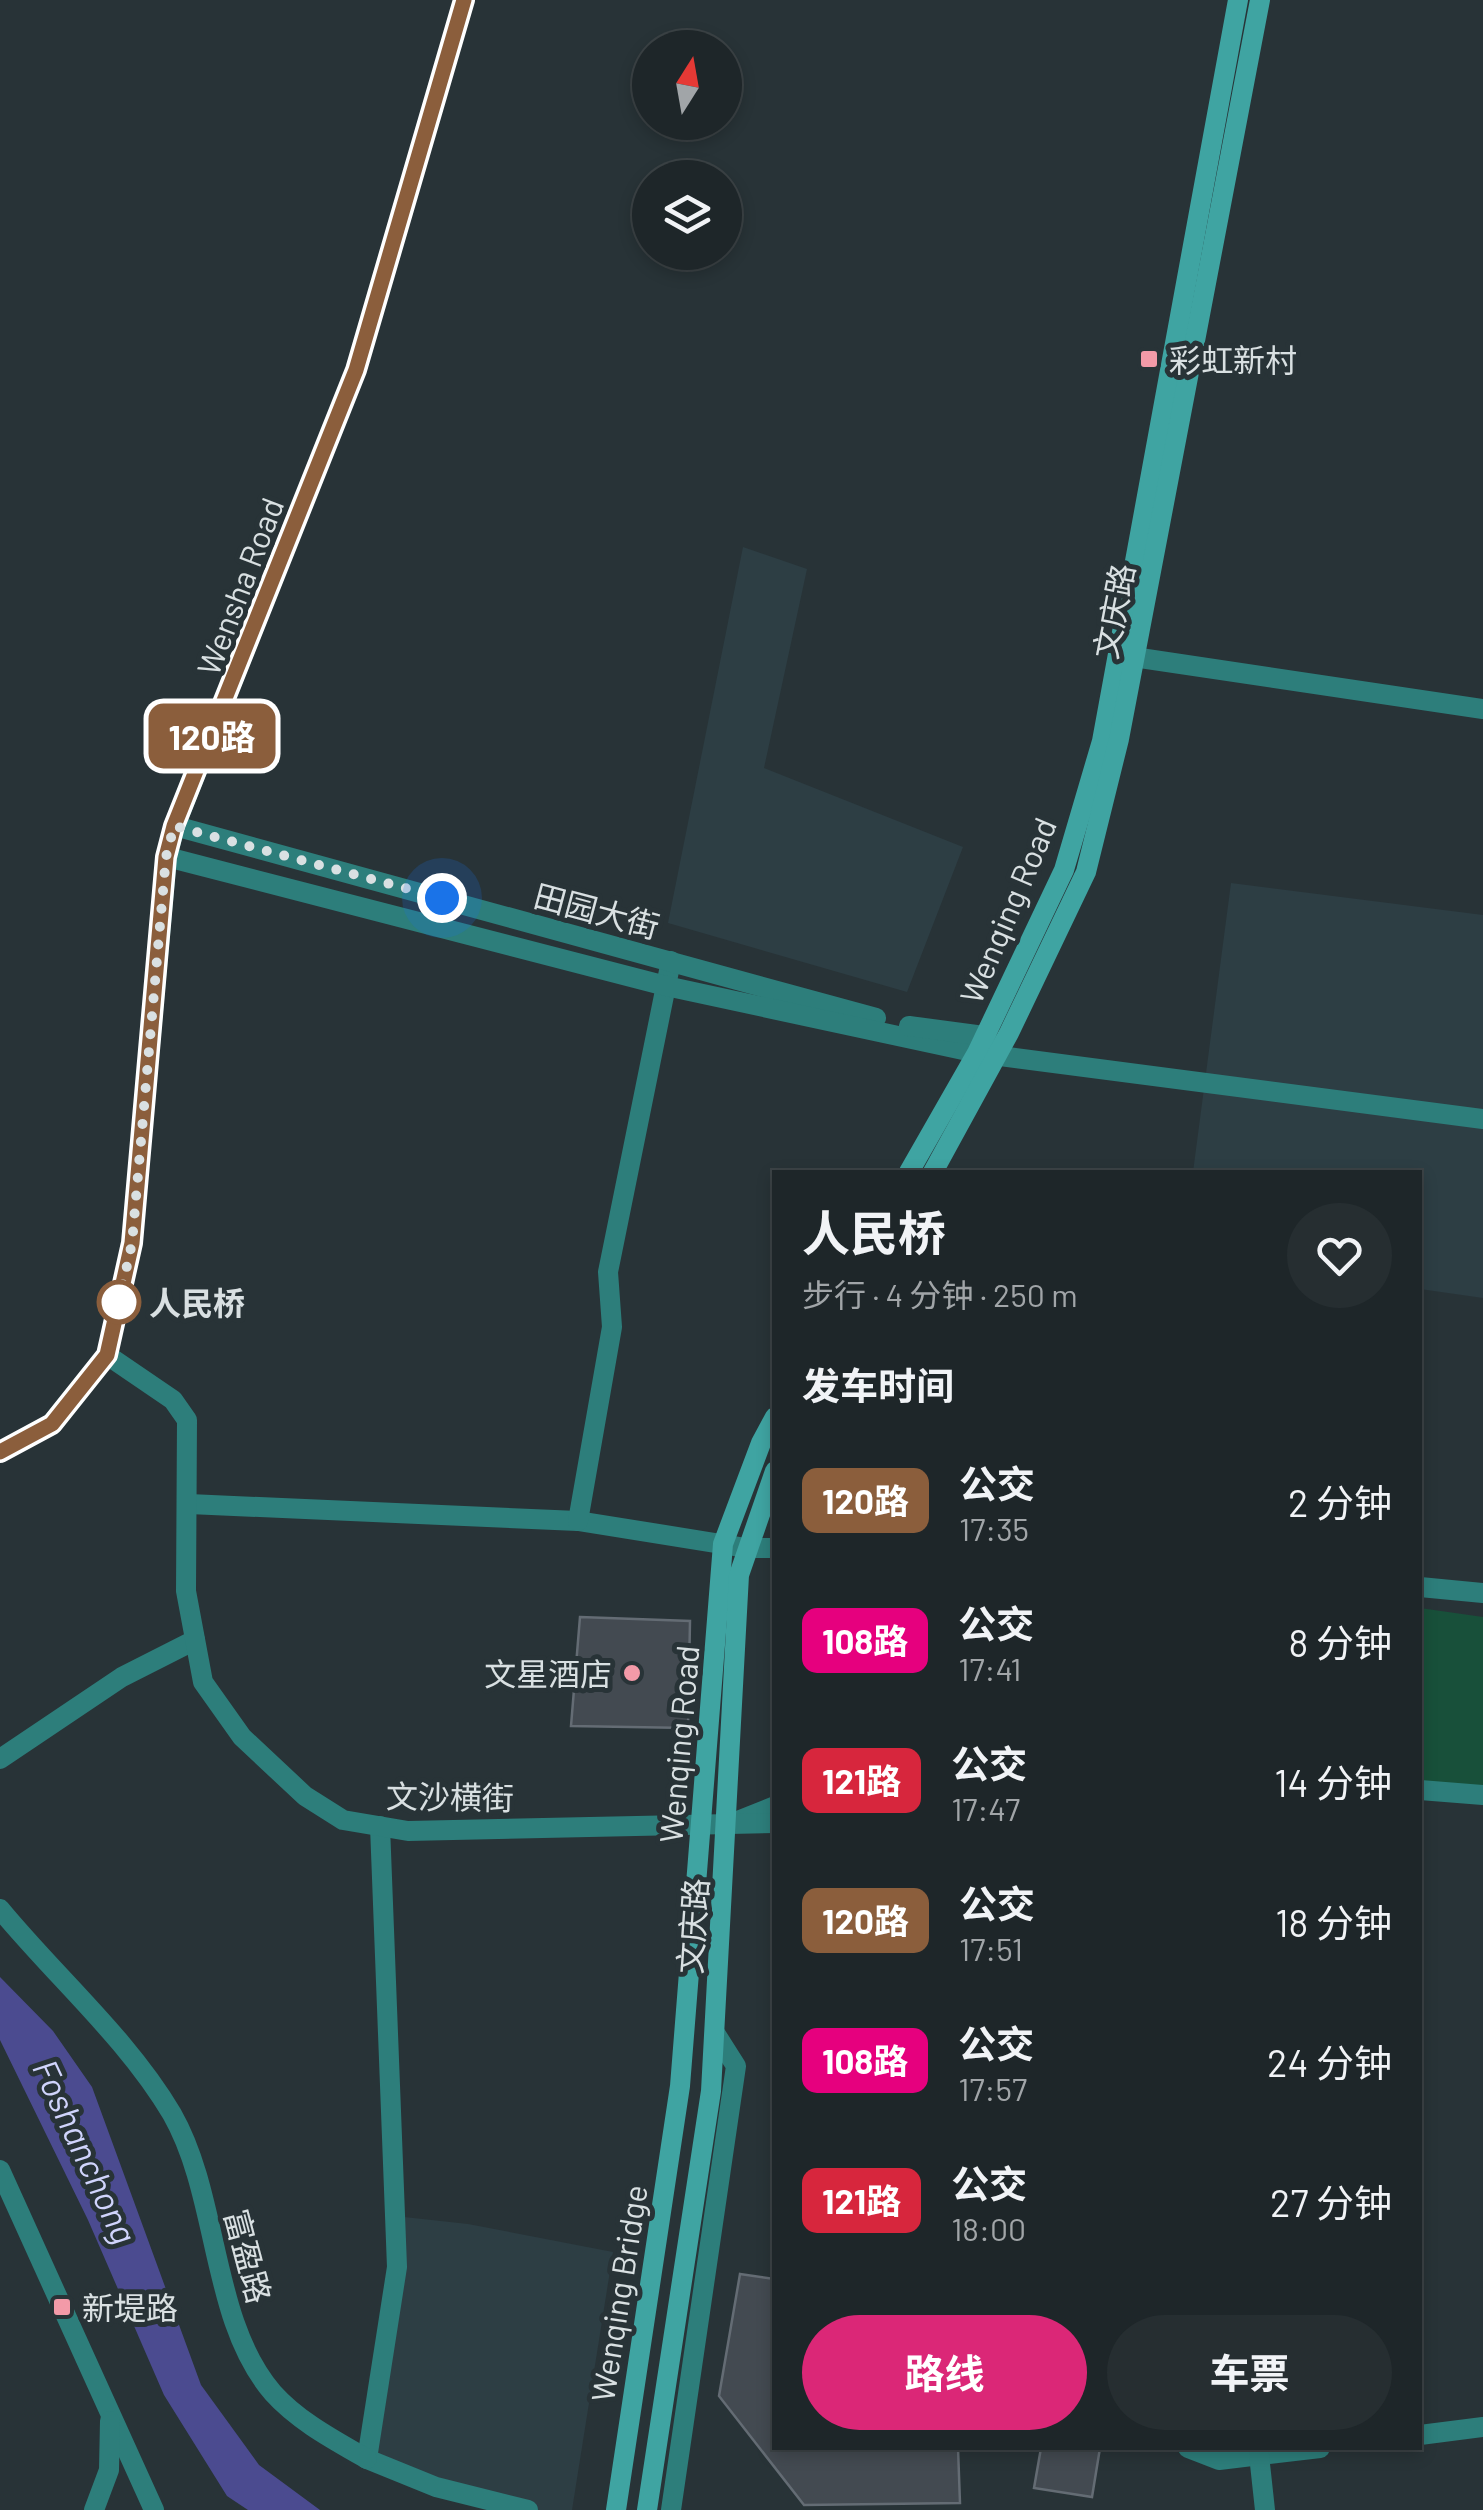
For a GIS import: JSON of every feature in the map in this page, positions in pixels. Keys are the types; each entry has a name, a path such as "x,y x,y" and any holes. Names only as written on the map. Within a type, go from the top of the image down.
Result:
{"main road":[{"name":"文庆路","path":"1126,657 1238,0"},
{"name":"文庆路","path":"1126,657 1260,0"},
{"name":"Wenqing Road","path":"910,1170 986,1047 1064,870 1126,657"},
{"path":"934,1170 986,1047"},
{"name":"Wenqing Road","path":"680,2086 724,1544 760,1443 772,1421"},
{"name":"文庆路","path":"711,2090 739,1576 772,1479"},
{"name":"Wenqing Bridge","path":"616,2510 680,2086"},
{"name":"Wenqing Bridge","path":"647,2510 711,2090"}],"street":[{"name":"Wensha Road","path":"0,1452 52,1424 107,1355 132,1243 166,857 174,826 356,370 464,0"},
{"path":"1126,657 1483,709"},
{"name":"田园大街","path":"174,826 986,1047"},
{"name":"田园大街","path":"166,857 666,986 986,1047 1483,1119"},
{"path":"578,1521 612,1327 608,1272 671,961"},
{"name":"文沙横街","path":"107,1355 173,1400 187,1420 186,1591 202,1682 242,1737 305,1796 343,1820 408,1831 772,1823"},
{"path":"189,1504 578,1521 746,1548 772,1544"},
{"path":"1422,1587 1483,1593"},
{"path":"0,1759 122,1677 195,1640"},
{"path":"1422,1790 1483,1795"},
{"path":"728,1824 772,1807"},
{"path":"366,2458 397,2266 380,1826"},
{"name":"富盈路","path":"0,1909 117,2040 173,2116 210,2218 240,2339 273,2392 315,2429 366,2458 436,2488 528,2510"},
{"path":"670,2510 736,2066 715,2033"},
{"path":"0,2170 154,2510"},
{"path":"94,2510 109,2470 110,2414"},
{"path":"1422,2435 1483,2427"},
{"path":"1193,2450 1219,2460 1303,2450"},
{"path":"1259,2455 1265,2510"}],"shaded area":[{"path":"743,547 807,569 764,768 963,847 907,992 668,923"},
{"path":"1231,883 1483,915 1483,1298 1422,1289 1422,1170 1193,1170"},
{"path":"395,2216 468,2224 613,2252 572,2510 528,2510 367,2459"}],"green space":[{"path":"1422,1608 1483,1617 1483,1795 1422,1790"}],"water":[{"name":"Foshanchong","path":"0,1977 53,2031 92,2087 201,2385 259,2465 320,2510 248,2510 227,2496 164,2395 88,2220 0,2040"}],"building":[{"name":"文星酒店","path":"580,1617 690,1621 688,1728 571,1726"},
{"path":"740,2274 772,2279 772,2450 958,2450 960,2503 804,2505 719,2396"},
{"path":"1041,2450 1100,2450 1092,2497 1034,2488"}],"bus line":[{"name":"120路","path":"0,1452 52,1424 107,1355 132,1243 166,857 174,826 356,370 464,0"}],"place":[{"name":"彩虹新村","path":"1149,359"},
{"name":"人民桥","path":"119,1302"},
{"name":"文星酒店","path":"632,1673"},
{"name":"新堤路","path":"62,2307"}],"route":[{"path":"119,1302 132,1243 166,857 174,826 442,898"}]}
